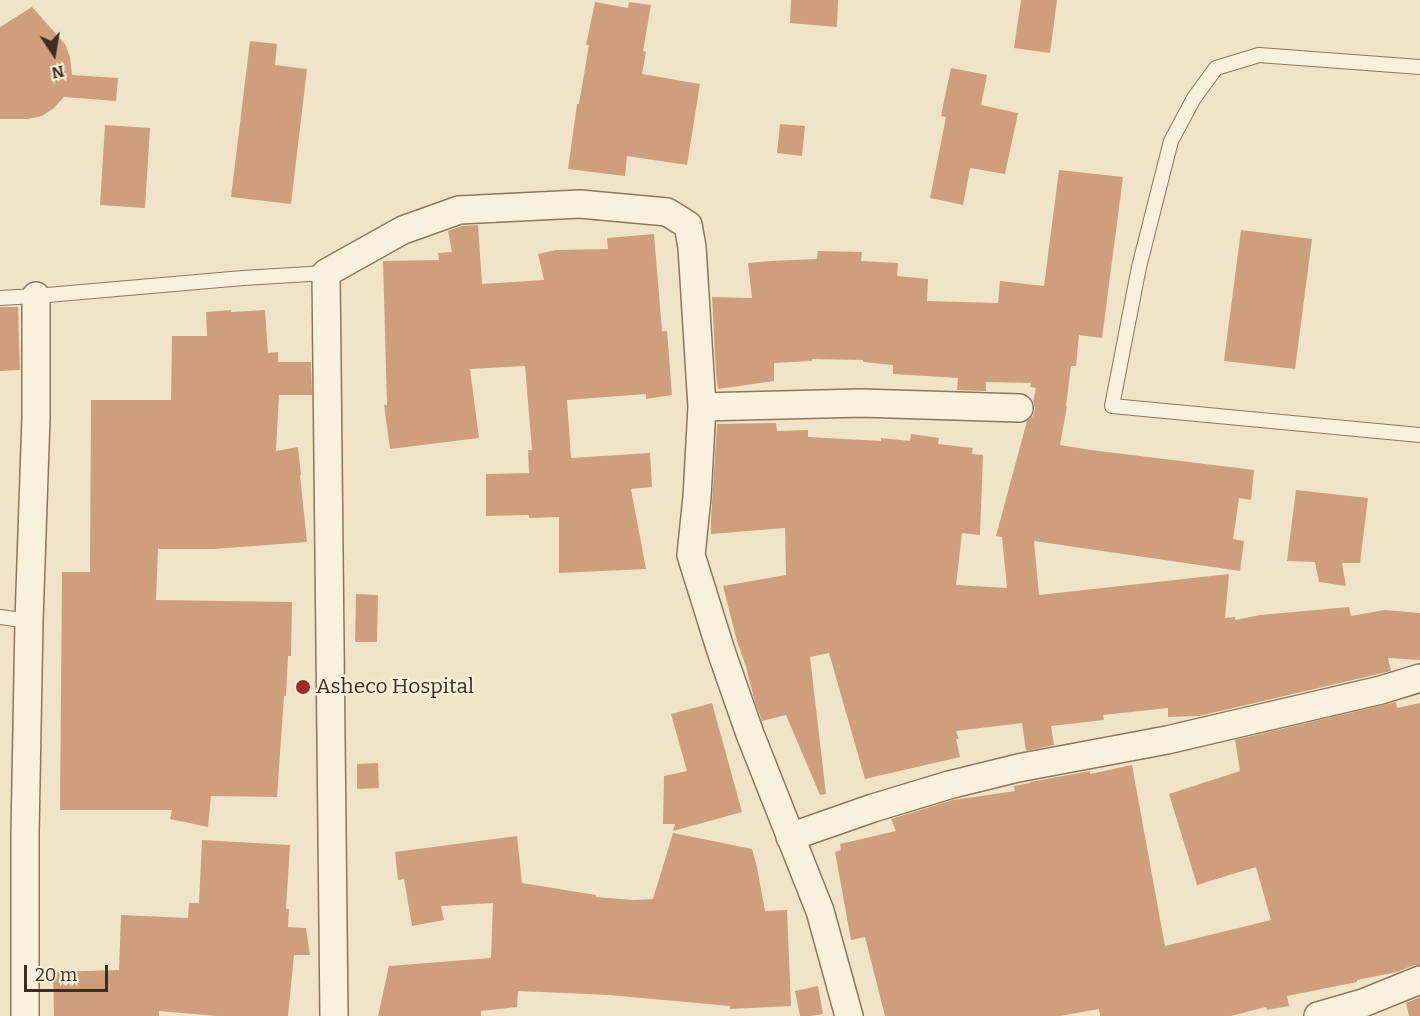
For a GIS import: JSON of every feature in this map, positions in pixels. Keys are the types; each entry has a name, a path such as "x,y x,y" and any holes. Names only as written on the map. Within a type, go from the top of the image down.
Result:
{"street":[{"path":"334,1016 326,273 402,230 459,210 580,204 667,212 688,225 692,247 702,407 691,555 724,661 750,734 820,911 849,1016"},
{"path":"26,1016 25,834 36,417 36,296"},
{"path":"702,407 861,403 1019,408"},
{"path":"790,837 949,785 1018,768 1167,740 1382,690 1420,678"},
{"path":"1318,1016 1363,1004 1420,980"}],"lane":[{"path":"1420,67 1259,55 1216,68 1194,98 1172,141 1139,267 1113,406 1420,435"},
{"path":"0,298 326,273"},
{"path":"0,617 29,621"}],"building":[{"path":"791,0 838,0 837,27 790,23"},
{"path":"1021,0 1057,0 1050,53 1014,48"},
{"path":"595,2 628,8 629,2 651,5 643,51 646,52 642,74 700,84 687,165 627,156 625,176 568,169 577,104 579,104 589,45 586,45"},
{"path":"32,7 65,44 70,57 72,75 118,78 116,101 64,97 42,116 28,119 0,119 0,27"},
{"path":"250,41 277,44 275,65 307,69 291,204 231,197"},
{"path":"951,68 987,75 981,105 1018,113 1005,174 970,168 963,205 930,198 946,117 941,116"},
{"path":"780,124 805,126 802,156 777,153"},
{"path":"105,125 150,128 145,208 100,205"},
{"path":"1059,170 1123,177 1102,338 1079,335 1076,366 1071,366 1060,445 1254,470 1251,500 1239,498 1233,539 1244,541 1240,571 1034,541 1039,595 1229,574 1225,618 1235,617 1235,620 1260,615 1349,607 1351,616 1384,610 1420,613 1420,660 1388,658 1391,671 1199,716 1168,717 1168,708 1103,715 1104,720 1051,726 1054,745 1026,751 1022,723 956,731 960,757 865,779 829,653 810,657 826,794 820,795 786,715 762,721 737,641 723,586 786,575 785,528 711,534 717,424 776,423 777,431 808,430 808,437 881,441 881,438 910,441 911,434 939,438 938,444 973,448 972,454 983,455 980,535 962,533 956,585 1007,588 1002,537 996,536 1027,421 1033,416 1035,409 1033,401 1036,388 1030,387 1031,383 986,382 986,391 957,390 958,378 893,374 893,365 863,362 863,360 812,359 812,361 774,363 774,381 718,389 712,297 752,298 748,263 817,259 818,251 862,252 861,261 898,263 897,276 928,279 927,301 998,303 1000,281 1044,286"},
{"path":"478,225 482,284 544,280 538,254 556,250 608,249 607,238 654,234 662,331 667,331 672,395 646,399 646,394 567,400 571,458 650,453 652,487 631,489 646,569 559,573 559,517 486,516 486,474 529,473 528,450 532,450 525,366 470,369 479,438 390,449 384,405 387,405 383,261 439,260 438,253 452,252 448,231 462,226"},
{"path":"1241,230 1312,239 1295,369 1224,361"},
{"path":"0,307 18,307 20,370 0,371"},
{"path":"231,310 231,312 265,310 268,353 278,352 278,362 311,362 312,395 279,395 276,451 298,447 307,542 214,549 158,549 156,600 292,602 291,656 288,656 286,696 284,696 277,797 211,796 208,827 170,819 172,810 60,810 62,572 90,572 91,400 171,400 172,336 207,336 206,312"},
{"path":"1296,490 1368,498 1360,563 1342,563 1346,586 1319,582 1315,562 1287,561"},
{"path":"356,594 378,595 377,642 355,642"},
{"path":"1396,702 1397,708 1420,703 1420,965 1357,980 1357,982 1287,996 1289,1006 1267,1010 1266,1007 1231,1016 1100,1016 1099,1009 1060,1016 885,1016 865,937 851,940 835,852 841,850 840,844 896,831 891,819 953,800 1015,791 1014,786 1030,782 1090,771 1090,774 1132,765 1165,946 1271,920 1256,867 1197,885 1169,794 1240,771 1235,740"},
{"path":"712,703 742,812 673,831 675,824 663,824 664,776 687,771 671,714"},
{"path":"378,763 379,788 357,789 357,764"},
{"path":"673,833 752,849 765,911 787,910 791,1006 730,1009 730,1006 609,995 518,991 517,1007 481,1011 481,1016 378,1016 389,966 491,958 493,903 441,906 444,920 412,926 404,879 398,880 395,852 517,836 522,883 596,895 596,897 653,899"},
{"path":"202,840 290,845 286,909 289,909 288,927 306,928 310,955 294,955 288,1016 217,1016 159,1011 159,1016 54,1016 53,972 119,970 121,915 188,918 189,903 199,903"},
{"path":"818,986 823,1014 800,1016 795,991"},
{"path":"1420,997 1420,1016 1409,1016 1406,1003"}],"place":[{"name":"Asheco Hospital","path":"303,687"}]}
